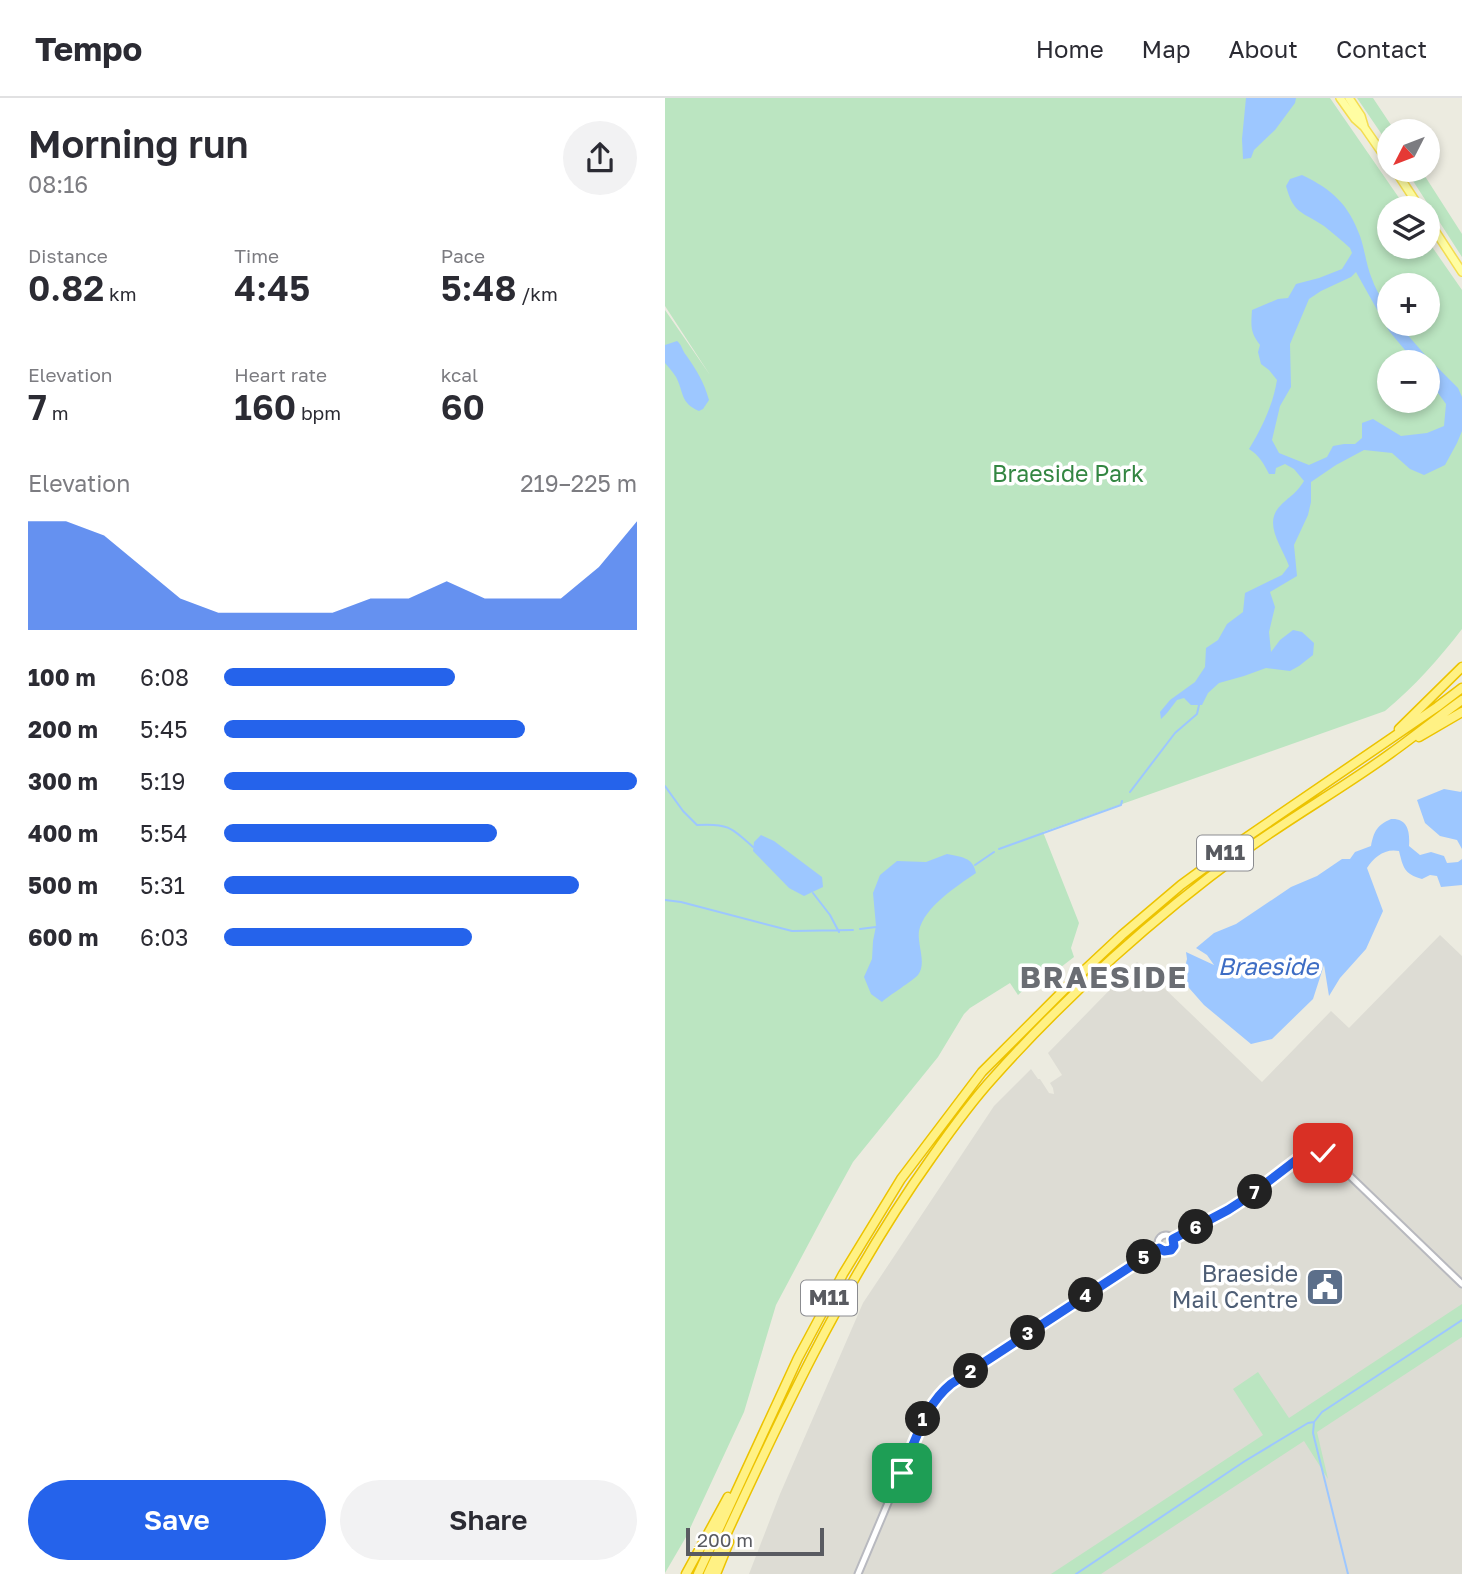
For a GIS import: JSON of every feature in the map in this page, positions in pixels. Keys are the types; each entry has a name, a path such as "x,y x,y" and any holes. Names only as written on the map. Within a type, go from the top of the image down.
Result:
{"highway":[{"path":"1384,744 1462,667"},
{"name":"M11","path":"698,1574 781,1393 814,1326 856,1251 901,1179 982,1072 1076,978 1181,885 1462,688"},
{"name":"M11","path":"708,1574 824,1332 905,1196 991,1080 1039,1029 1126,946 1184,897 1244,851 1391,753 1462,700"},
{"path":"1391,753 1462,712"},
{"path":"686,1574 735,1485 814,1326"},
{"path":"716,1574 749,1486"}],"main road":[{"path":"1340,98 1377,146"},
{"path":"1349,98 1361,116 1364,127"},
{"path":"1440,238 1462,272"}],"street":[{"path":"1318,1132 1323,1135 1327,1140 1324,1151 1317,1155 1308,1151 1305,1146 1310,1134 1318,1132"},
{"path":"1173,1239 1248,1197 1308,1151"},
{"path":"1324,1151 1462,1284"},
{"path":"1167,1235 1173,1239 1174,1246 1171,1250 1164,1251 1159,1248 1161,1237 1167,1235"},
{"path":"910,1452 926,1413 941,1392 1159,1248"},
{"path":"903,1451 910,1452 915,1456 916,1465 909,1473 901,1472 894,1465 895,1457 903,1451"},
{"path":"858,1574 901,1472"}],"shaded area":[{"path":"1440,935 1462,956 1462,1574 749,1574 780,1494 863,1303 994,1106 1031,1069 1049,1093 1054,1094 1050,1083 1062,1075 1048,1053 1137,962 1262,1082 1331,1011 1349,1028"}],"green space":[{"name":"Braeside Park","path":"665,98 1330,98 1377,166 1377,182 1388,182 1398,196 1377,196 1377,259 1440,258 1462,290 1462,629 1426,672 1385,711 1043,832 1079,923 1071,948 1074,957 1052,974 1047,984 1038,988 1032,982 1018,995 1010,983 970,1008 938,1057 853,1162 776,1305 744,1412 686,1537 665,1573 665,310 710,375 665,306"},
{"path":"1357,98 1373,98 1387,119 1377,119 1377,127"},
{"path":"1414,182 1429,182 1438,196 1423,196"},
{"path":"1440,200 1462,234 1462,257 1440,223"},
{"path":"1462,1304 1462,1337 1317,1432 1328,1479 1304,1441 1101,1574 1051,1574 1263,1435 1233,1389 1258,1372 1289,1418"}],"water":[{"path":"1246,98 1296,98 1275,130 1254,150 1251,158 1243,159 1242,139"},
{"path":"1302,175 1331,192 1345,207 1360,236 1377,291 1377,310 1356,272 1309,299 1290,344 1291,387 1280,406 1272,440 1279,453 1309,465 1327,457 1333,446 1355,444 1362,438 1362,423 1373,419 1401,436 1427,433 1444,426 1446,404 1440,396 1440,370 1458,388 1462,397 1462,431 1445,465 1424,475 1410,469 1392,453 1364,450 1311,482 1308,515 1294,545 1297,576 1270,592 1275,607 1269,632 1271,652 1280,640 1293,630 1302,632 1314,643 1313,655 1290,671 1266,668 1219,683 1208,693 1202,705 1191,705 1184,698 1177,700 1161,719 1160,712 1170,700 1195,682 1205,667 1206,648 1218,640 1227,624 1243,612 1245,593 1282,575 1289,566 1275,535 1273,519 1281,505 1304,481 1294,469 1285,464 1276,468 1275,474 1269,474 1263,463 1249,449 1266,416 1277,380 1261,364 1258,352 1260,345 1252,329 1252,310 1278,299 1288,298 1296,284 1342,269 1352,253 1350,248 1327,229 1296,207 1286,186 1290,179"},
{"path":"1393,336 1408,336 1421,350 1405,350"},
{"path":"677,341 707,393 709,400 699,411 685,401 676,377 665,363 665,345"},
{"path":"1444,789 1462,790 1462,849 1457,840 1440,836 1425,823 1417,800"},
{"name":"Braeside","path":"1391,819 1404,823 1408,831 1409,846 1420,855 1431,852 1444,856 1447,863 1462,859 1462,885 1441,887 1437,876 1430,875 1422,879 1411,875 1403,866 1399,851 1385,852 1377,857 1367,868 1383,911 1366,949 1340,978 1329,996 1324,965 1313,999 1272,1039 1251,1044 1204,1005 1182,980 1186,952 1214,965 1207,955 1196,948 1214,933 1236,924 1291,887 1371,846 1377,829"},
{"path":"761,835 774,841 822,877 823,887 804,896 789,888 753,851 754,842"},
{"path":"947,854 969,861 976,873 942,898 927,914 919,931 921,970 916,977 882,1002 871,994 864,977 872,959 876,926 873,893 880,875 897,861 926,862"}],"waterway":[{"path":"1130,792 1175,733 1197,714 1199,705"},
{"path":"665,786 697,825 728,828 753,847"},
{"path":"999,849 1121,805 1122,801"},
{"path":"975,865 994,852"},
{"path":"813,893 839,932"},
{"path":"665,900 792,931 853,930"},
{"path":"860,929 876,927"},
{"path":"1348,1574 1313,1433 1314,1422 1322,1412 1462,1320"},
{"path":"1076,1574 1245,1461 1314,1422"}],"place":[{"name":"Braeside Mail Centre","path":"1325,1287"}],"district":[{"name":"BRAESIDE","path":"1104,978"}],"route":[{"path":"902,1473 909,1473 914,1469 916,1459 910,1452 926,1413 932,1402 951,1384 1159,1248 1164,1251 1171,1250 1174,1246 1173,1239 1248,1197 1308,1151 1317,1155 1323,1153"}]}
